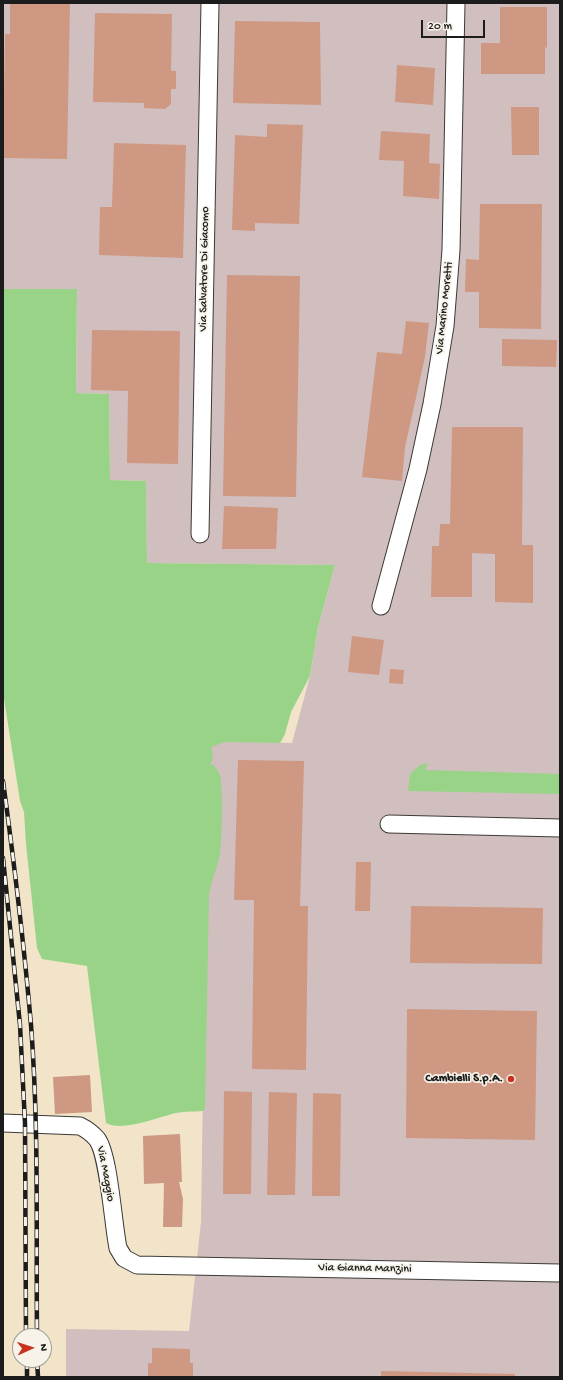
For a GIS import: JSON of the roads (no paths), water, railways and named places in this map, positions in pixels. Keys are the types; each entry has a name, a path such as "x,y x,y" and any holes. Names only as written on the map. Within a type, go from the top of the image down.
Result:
{"street":[{"name":"Via Salvatore Di Giacomo","path":"200,534 210,3"},
{"name":"Via Marino Moretti","path":"381,606 418,469 434,397 445,326 451,242 456,3"},
{"path":"389,824 560,828"},
{"name":"Via Maggio","path":"3,1123 80,1126 90,1132 98,1139 103,1151 118,1248 124,1258 137,1265 171,1266"},
{"name":"Via Gianna Manzini","path":"171,1266 560,1273"}],"railway":[{"path":"3,781 22,933 34,1064 37,1180 37,1328"},
{"path":"3,858 20,1025 25,1123 26,1328"},
{"path":"27,1368 27,1377"},
{"path":"37,1368 38,1377"}],"place":[{"name":"Cambielli S.p.A.","path":"511,1079"}]}
